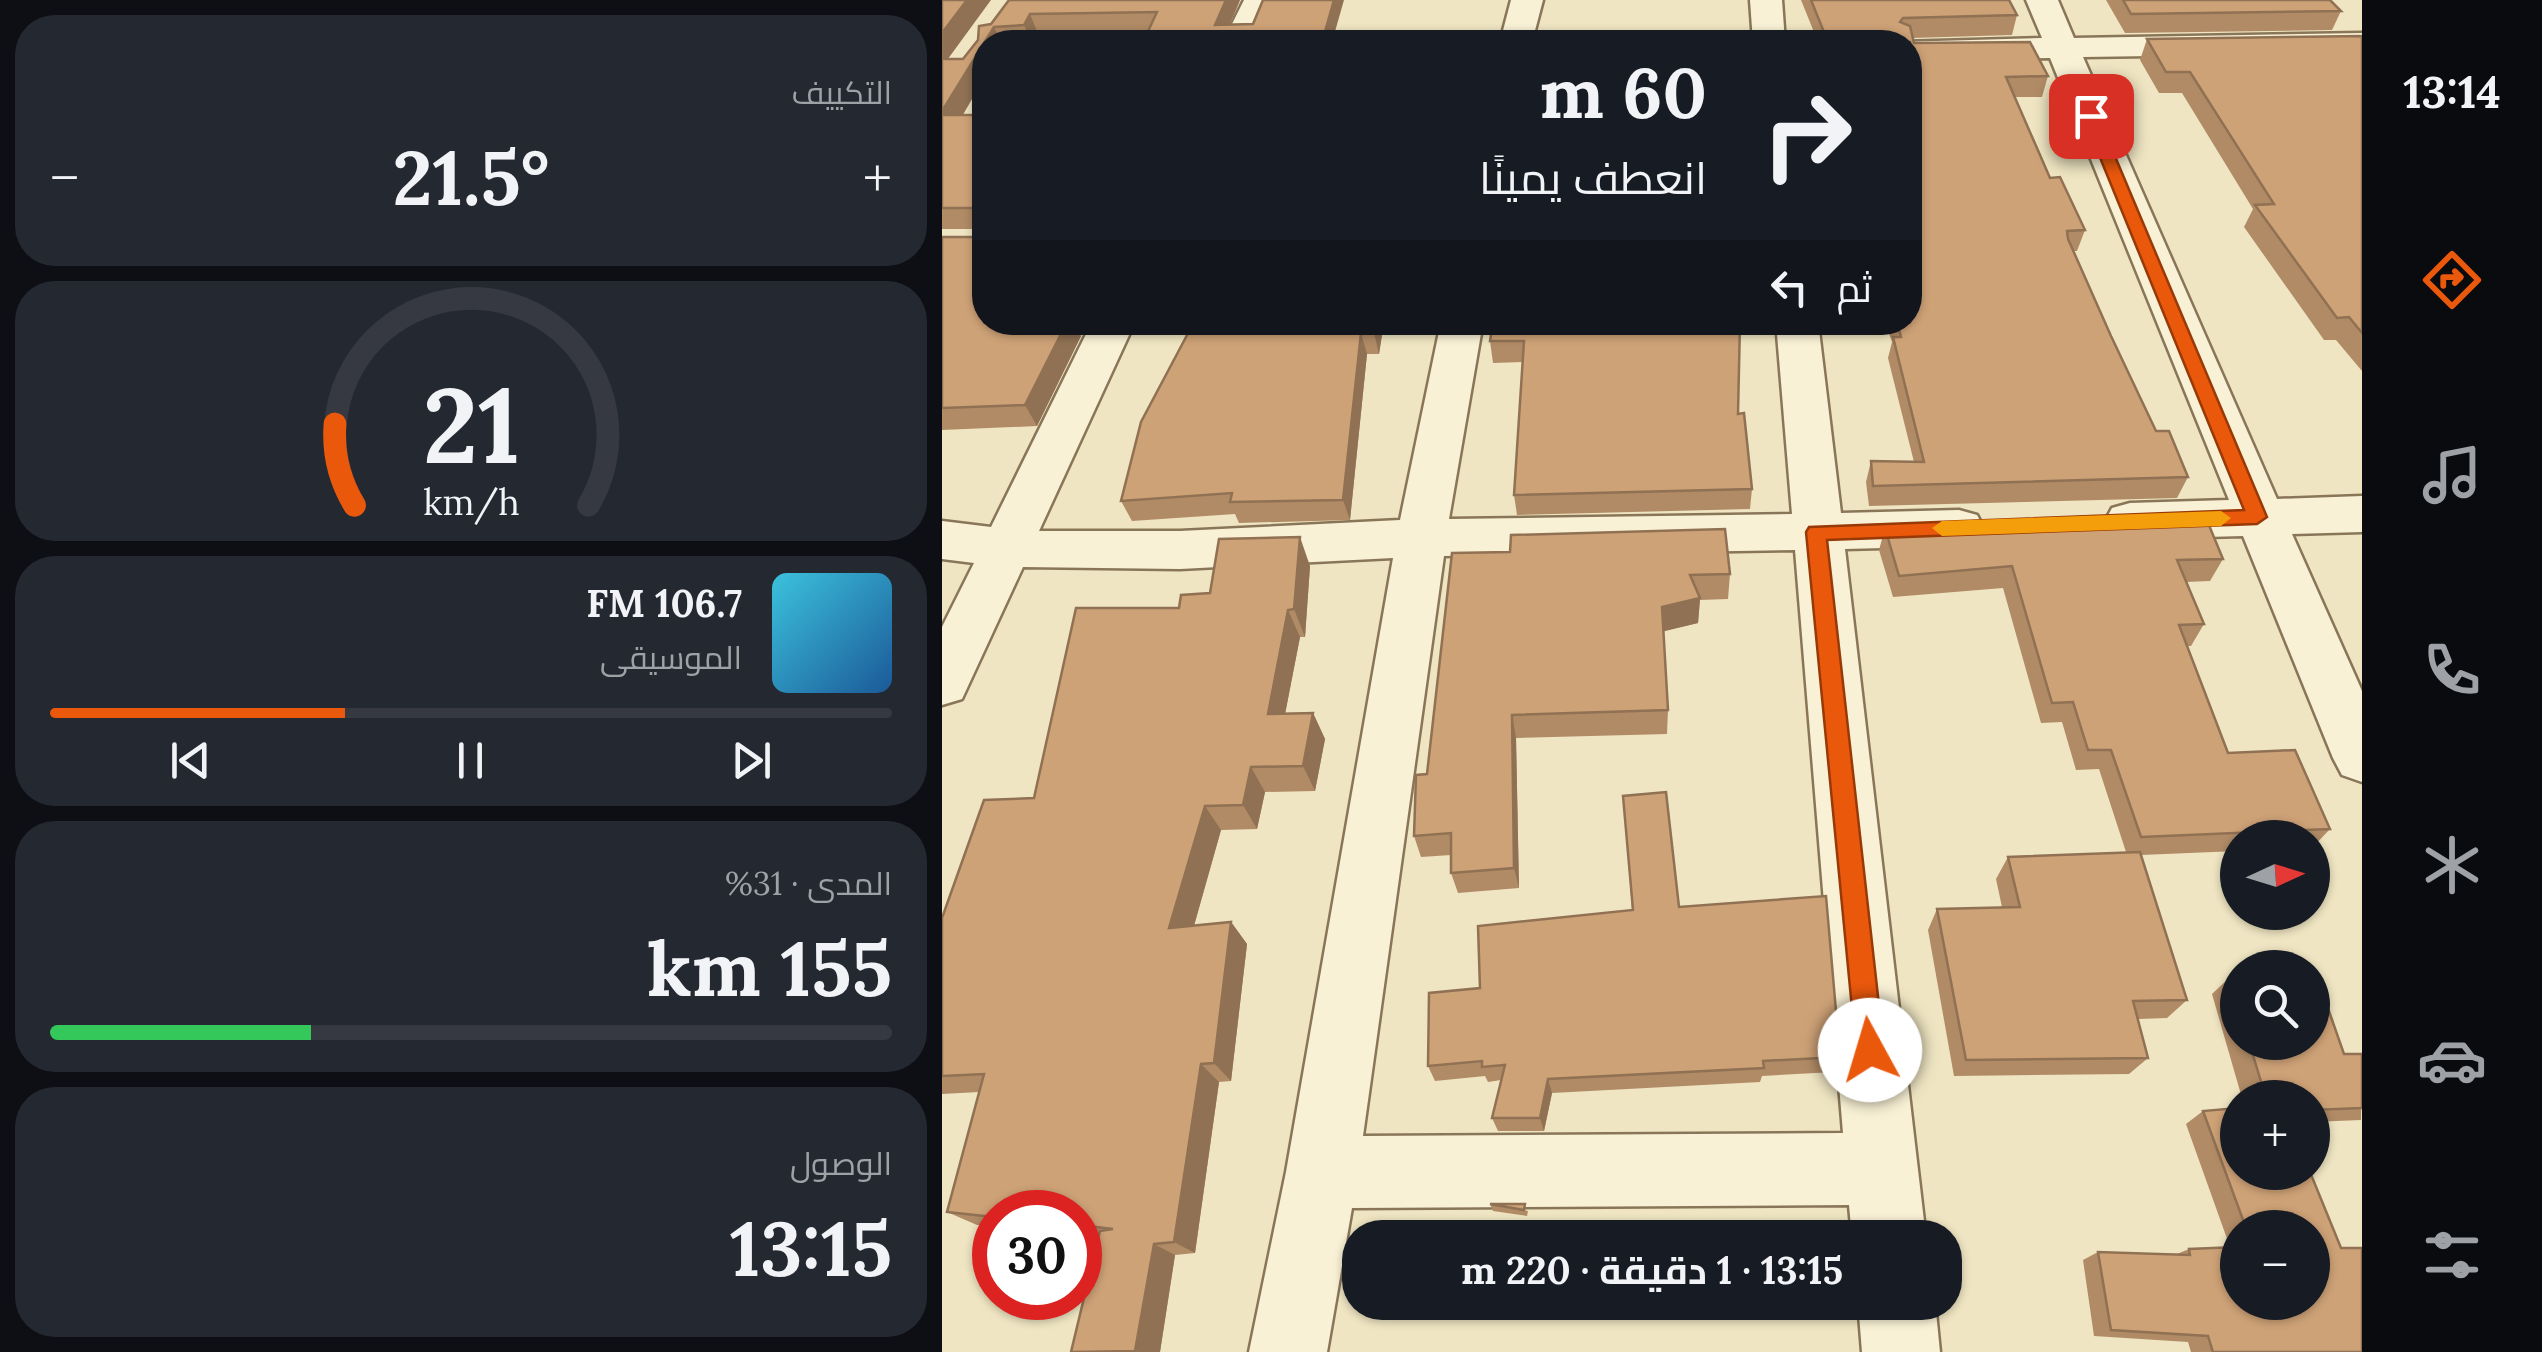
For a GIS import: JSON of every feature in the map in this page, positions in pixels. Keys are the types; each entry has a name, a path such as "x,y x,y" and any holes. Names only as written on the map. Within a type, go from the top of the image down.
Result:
{"street":[{"path":"1245,30 1260,0"},
{"path":"1519,30 1527,0"},
{"path":"1766,0 1768,30"},
{"path":"2042,0 2257,517 2362,758"},
{"path":"2337,14 2360,44"},
{"path":"1922,50 2360,44"},
{"path":"942,683 1108,335"},
{"path":"1288,1352 1322,1172 1422,538 1460,335"},
{"path":"1322,1172 1886,1203 1798,335"},
{"path":"2084,523 2362,514"},
{"path":"942,540 1007,550 2008,526"},
{"path":"1898,1320 1901,1352"}],"building":[{"path":"942,0 967,0 942,33"},
{"path":"1009,0 1226,0 1215,25 1253,24 1263,0 1334,0 1325,30 1149,30 1157,12 1030,14 1024,25 979,30 979,26 991,24"},
{"path":"1811,0 2009,0 2017,15 1903,18 1900,22 1911,30 1823,30"},
{"path":"2123,0 2330,0 2341,11 2131,14"},
{"path":"2362,36 2362,333 2349,317 2337,318 2255,205 2274,204 2190,72 2166,72 2147,39"},
{"path":"2030,42 2048,76 2006,77 2050,178 2060,177 2085,230 2067,231 2068,239 2111,336 2156,431 2169,431 2188,477 1873,486 1871,461 1924,462 1893,337 1922,335 1922,43"},
{"path":"972,48 972,63 942,111 942,59 963,59"},
{"path":"942,115 972,115 972,208 942,208"},
{"path":"942,237 972,237 972,335 1060,335 1025,405 942,408"},
{"path":"1187,335 1361,335 1343,500 1230,502 1232,493 1121,501 1141,422"},
{"path":"1491,335 1740,335 1738,414 1744,413 1752,489 1514,495 1524,341 1490,341"},
{"path":"2206,518 2223,559 2177,560 2204,624 2179,625 2228,753 2295,750 2326,820 2220,820 2220,834 2141,837 2111,750 2088,750 2073,702 2052,703 2012,566 1899,576 1885,528"},
{"path":"1725,529 1730,574 1690,575 1700,598 1662,607 1668,710 1512,715 1514,868 1451,873 1451,833 1414,836 1416,775 1427,774 1452,553 1510,552 1511,535"},
{"path":"1300,537 1294,609 1288,610 1268,714 1313,713 1303,766 1251,767 1243,805 1205,806 1169,928 1231,922 1214,1063 1201,1064 1174,1242 1154,1244 1135,1351 1071,1352 1079,1320 1102,1320 1102,1231 1113,1229 1102,1228 1102,1190 972,1190 972,1215 947,1212 984,1074 942,1076 942,918 984,800 1034,798 1076,608 1179,608 1181,595 1210,593 1219,539"},
{"path":"1666,792 1679,907 1826,896 1840,1057 1763,1061 1764,1068 1548,1079 1540,1118 1492,1118 1505,1065 1482,1067 1482,1061 1428,1066 1429,993 1480,988 1478,926 1633,910 1623,796"},
{"path":"2140,852 2187,1000 2133,1001 2148,1058 1966,1060 1937,909 2020,907 2008,857"},
{"path":"2330,1014 2344,1054 2362,1054 2362,1108 2330,1109 2330,1080 2261,1080 2254,1060 2330,1060"},
{"path":"2220,1110 2220,1157 2203,1111"},
{"path":"2232,1190 2317,1190 2326,1210 2239,1210"},
{"path":"1490,1204 1525,1204 1524,1210"},
{"path":"2330,1221 2341,1248 2362,1248 2362,1352 2213,1352 2208,1336 2111,1330 2098,1252 2190,1255 2189,1249 2220,1248 2220,1320 2330,1320"}],"slow traffic":[{"path":"1942,528 2221,518"}],"route":[{"path":"1870,1050 1816,532 2257,517 2091,116"}]}
